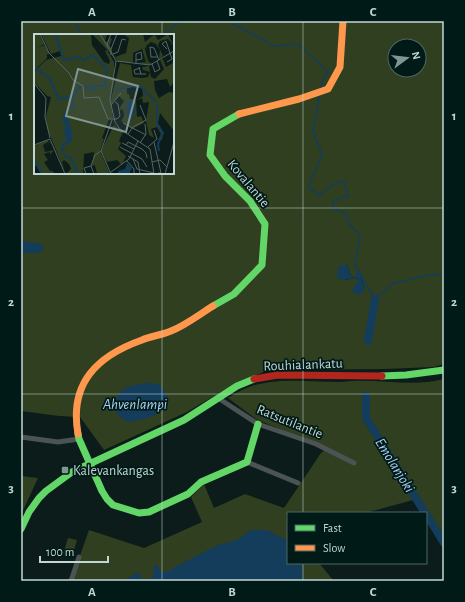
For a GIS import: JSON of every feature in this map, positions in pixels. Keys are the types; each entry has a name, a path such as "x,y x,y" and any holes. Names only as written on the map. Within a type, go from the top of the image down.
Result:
{"street":[{"name":"Kovalantie","path":"247,462 201,482 188,494 149,512 130,511 113,505 107,500 79,439 76,422 77,402 87,376 110,354 141,340 172,331 234,294 262,265 265,224 250,201 225,176 210,155 213,129 241,113 299,99 328,89 340,67 343,21"},
{"name":"Rouhialankatu","path":"21,529 29,512 46,491 72,472 184,420 237,386 250,380 269,376 406,375 444,370"},
{"name":"Ratsutilantie","path":"218,398 258,424 316,444 354,463"},
{"path":"258,424 247,462 298,484"},
{"path":"21,437 58,442 79,439"},
{"path":"71,581 79,557"}],"green space":[{"path":"21,21 444,21 444,364 434,367 384,369 268,370 224,390 187,412 104,450 80,417 21,411","holes":["347,265 351,276 363,280 365,289 356,278 344,280"]},
{"path":"444,379 444,543 427,515 427,512 425,512 417,499 369,512 287,512 287,564 320,564 334,581 71,581 89,530 144,548 202,522 191,497 204,484 214,508 245,494 284,508 321,453 326,449 256,419 228,398 239,391 256,385 279,381 431,382"},
{"path":"21,476 38,478 21,515"},
{"path":"68,538 77,540 72,557 63,554"}],"water":[{"path":"21,241 41,244 44,249 38,253 21,253"},
{"path":"347,265 351,276 358,277 356,272 358,271 363,279 362,281 365,289 359,295 352,291 358,280 356,278 344,280 337,278 339,266"},
{"name":"Ahvenlampi","path":"146,383 159,384 166,395 167,404 164,409 153,416 128,422 119,416 114,407 118,395 121,391 129,387"},
{"path":"251,530 267,530 287,540 287,564 302,564 303,581 127,581 129,577 140,572 141,578 150,580 154,573 153,568 155,565 158,566 160,571 167,572 216,546 237,540"}],"waterway":[{"path":"74,21 80,32 83,34"},
{"path":"163,34 181,21"},
{"path":"228,21 264,40 272,46 298,44 328,72 322,81 321,88"},
{"path":"320,94 313,131 322,155 308,188 320,195 335,183 344,181 348,196 334,200 332,208 347,214 348,222 360,236 355,265 375,299 394,283 428,275 444,275"},
{"path":"368,341 375,299"},
{"name":"Emolanjoki","path":"366,396 366,418 424,512"},
{"name":"Emolanjoki","path":"427,516 444,543"}],"traffic: fast":[{"path":"213,306 234,294 262,265 265,224 250,201 225,176 210,155 213,129 239,114"},
{"path":"382,376 406,375 444,370"},
{"path":"21,529 29,512 39,498 72,472 184,420 237,386 254,379"},
{"path":"78,434 102,491 107,499 113,505 139,513 149,512 188,494 201,482 247,462 258,424"}],"traffic: slow":[{"path":"239,114 299,99 328,89 340,67 343,21"},
{"path":"78,434 76,416 82,386 100,363 112,354 126,347 145,339 177,329 213,306"}],"traffic: jam":[{"path":"254,379 278,375 382,376"}],"place":[{"name":"Kalevankangas","path":"65,470"}]}
